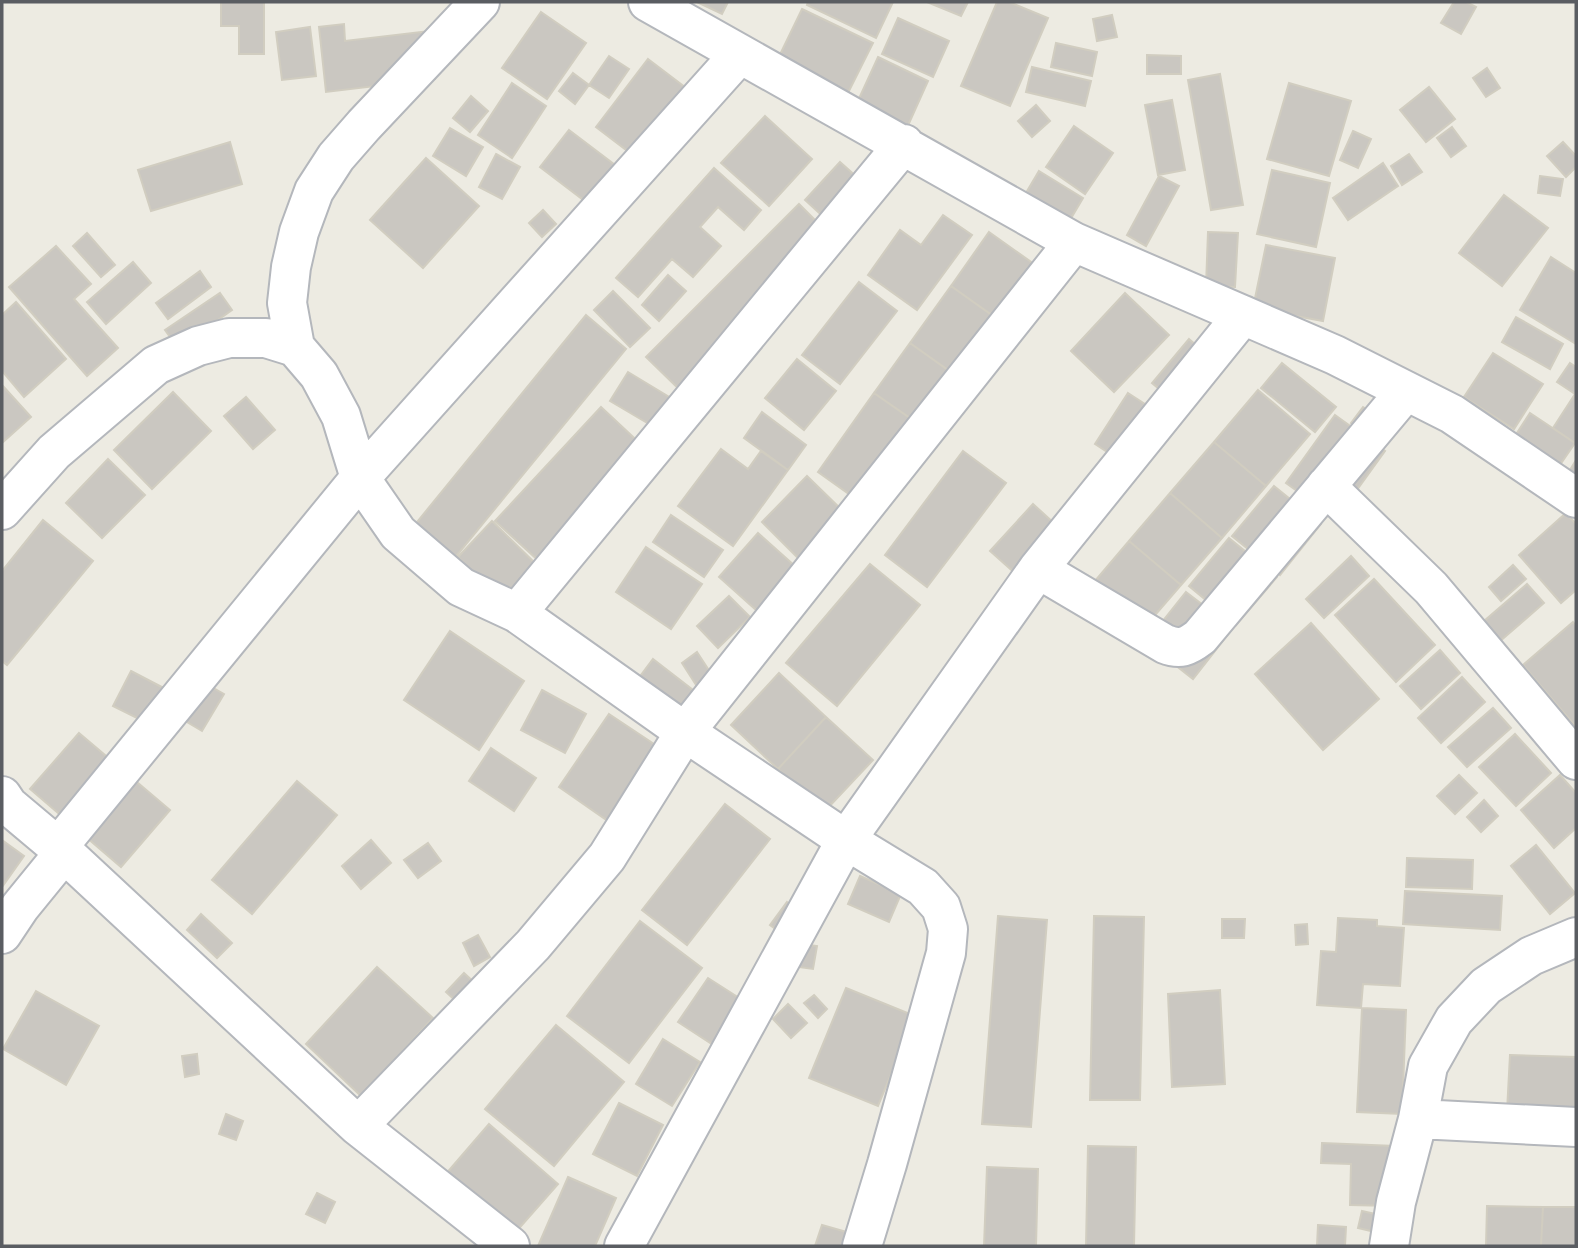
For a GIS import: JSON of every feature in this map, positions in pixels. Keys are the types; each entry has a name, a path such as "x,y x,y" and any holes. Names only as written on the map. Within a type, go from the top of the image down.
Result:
{"street":[{"path":"480,2 364,125 337,157 314,191 299,232 291,267 287,303 295,347 319,375 341,416 360,478 398,533 461,587 517,613 685,732 923,887 940,908 948,929 946,953 862,1246"},
{"path":"648,2 1074,242 1335,355 1452,414 1576,498"},
{"path":"2,934 61,850 360,478 739,55"},
{"path":"517,613 904,144"},
{"path":"358,1126 533,945 607,857 685,732 1074,242"},
{"path":"624,1246 846,839 1038,569 1243,314"},
{"path":"2,510 54,452 156,365 198,346 229,338 267,338 295,347"},
{"path":"1038,569 1165,644 1175,648 1188,646 1200,637 1406,391"},
{"path":"1326,486 1431,588 1576,760"},
{"path":"2,796 8,805 61,850 358,1126 510,1246"},
{"path":"1389,1246 1396,1202 1418,1119 1428,1066 1454,1020 1486,986 1531,956 1576,937"},
{"path":"1418,1119 1576,1127"}],"building":[{"path":"221,2 264,2 264,54 239,54 239,26 221,26"},
{"path":"697,2 728,2 722,14"},
{"path":"808,2 893,2 876,38 807,5"},
{"path":"927,2 968,2 961,16"},
{"path":"997,2 1009,2 1048,18 1010,106 961,86"},
{"path":"1454,2 1466,2 1476,7 1461,34 1441,23"},
{"path":"802,9 873,43 841,107 771,73"},
{"path":"541,12 586,43 547,99 502,68"},
{"path":"1112,15 1117,37 1097,41 1093,19"},
{"path":"898,18 949,41 933,77 882,54"},
{"path":"344,24 345,41 429,31 435,79 326,92 319,27"},
{"path":"310,27 316,76 282,80 276,32"},
{"path":"1056,43 1097,52 1092,76 1051,67"},
{"path":"1147,55 1181,56 1181,74 1147,74"},
{"path":"609,56 629,69 609,98 589,85"},
{"path":"878,57 928,81 902,139 851,116"},
{"path":"648,59 690,91 638,159 596,127"},
{"path":"1032,67 1091,81 1085,106 1026,92"},
{"path":"1487,68 1500,88 1486,97 1473,78"},
{"path":"573,73 589,85 575,104 559,91"},
{"path":"1220,74 1243,205 1211,210 1188,80"},
{"path":"512,83 546,106 512,158 478,135"},
{"path":"1289,83 1351,101 1329,176 1267,159"},
{"path":"1429,87 1455,119 1426,142 1400,110"},
{"path":"471,96 488,111 470,132 453,118"},
{"path":"1172,100 1185,170 1158,175 1145,105"},
{"path":"1036,105 1050,121 1032,137 1018,121"},
{"path":"765,116 812,159 769,206 721,163"},
{"path":"1074,126 1113,153 1085,194 1046,167"},
{"path":"1452,127 1466,146 1451,157 1437,138"},
{"path":"450,128 483,147 466,176 433,156"},
{"path":"569,130 619,168 590,205 540,167"},
{"path":"1353,131 1371,139 1358,168 1340,160"},
{"path":"230,142 242,184 151,211 138,170"},
{"path":"1563,142 1576,156 1576,167 1566,177 1547,156"},
{"path":"496,154 520,167 502,199 479,187"},
{"path":"1409,154 1422,172 1402,185 1391,166"},
{"path":"426,158 479,206 423,268 370,220"},
{"path":"840,162 875,193 840,232 805,200"},
{"path":"1383,163 1398,186 1348,220 1333,198"},
{"path":"714,168 761,210 744,230 718,207 700,227 721,246 693,277 672,259 638,297 616,278"},
{"path":"1272,170 1330,183 1316,247 1257,234"},
{"path":"1039,171 1083,198 1067,225 1023,198"},
{"path":"1159,176 1179,186 1146,246 1127,235"},
{"path":"1540,176 1563,179 1560,196 1538,193"},
{"path":"1504,195 1548,228 1502,286 1459,253"},
{"path":"799,204 835,240 682,392 646,357"},
{"path":"543,210 556,224 542,237 529,223"},
{"path":"943,215 972,235 917,310 868,275 900,230 921,245"},
{"path":"989,232 1034,264 996,318 951,286"},
{"path":"1208,232 1238,233 1235,287 1206,286"},
{"path":"87,233 115,265 101,277 73,246"},
{"path":"1266,245 1335,258 1323,321 1253,308"},
{"path":"56,246 91,284 74,299 118,348 87,376 9,287"},
{"path":"1551,257 1576,273 1576,344 1520,310"},
{"path":"133,262 151,283 106,324 87,302"},
{"path":"200,271 211,287 168,319 156,303"},
{"path":"668,275 686,291 659,321 642,305"},
{"path":"859,282 897,311 840,384 802,355"},
{"path":"951,286 996,318 955,375 910,343"},
{"path":"613,291 650,328 630,347 594,310"},
{"path":"220,293 232,310 178,348 165,330"},
{"path":"1125,293 1169,335 1114,392 1071,351"},
{"path":"16,302 66,359 24,397 2,371 2,315"},
{"path":"586,315 626,349 444,571 404,538"},
{"path":"1516,317 1563,344 1550,369 1502,342"},
{"path":"1189,339 1224,369 1187,412 1152,383"},
{"path":"910,343 955,375 920,425 874,393"},
{"path":"1493,353 1543,384 1514,429 1464,397"},
{"path":"797,359 836,391 804,430 765,398"},
{"path":"1282,363 1336,407 1315,432 1261,388"},
{"path":"1570,363 1576,367 1575,443 1553,428 1575,394 1557,382"},
{"path":"628,372 671,398 654,427 610,401"},
{"path":"2,385 31,417 2,443"},
{"path":"1258,390 1310,434 1266,486 1214,442"},
{"path":"173,392 211,431 152,489 114,450"},
{"path":"874,393 920,425 863,504 818,472"},
{"path":"1128,393 1168,419 1135,470 1095,444"},
{"path":"246,397 275,430 253,449 224,416"},
{"path":"601,407 645,448 540,562 495,521"},
{"path":"1363,407 1379,418 1367,435 1351,423"},
{"path":"762,412 806,445 788,470 744,438"},
{"path":"1530,413 1575,443 1560,465 1515,436"},
{"path":"1335,415 1385,451 1336,519 1286,483"},
{"path":"1214,442 1266,486 1222,538 1170,493"},
{"path":"721,449 748,469 761,451 788,470 733,546 678,506"},
{"path":"963,451 1006,483 927,587 885,555"},
{"path":"108,459 145,495 102,538 66,503"},
{"path":"1576,460 1576,474 1570,470"},
{"path":"807,476 845,513 800,560 762,522"},
{"path":"1274,486 1321,524 1280,575 1232,536"},
{"path":"1170,493 1222,538 1181,585 1129,541"},
{"path":"1033,504 1078,545 1036,592 990,551"},
{"path":"1566,513 1576,524 1576,590 1561,603 1519,555"},
{"path":"671,515 723,550 704,577 653,542"},
{"path":"43,520 93,561 7,665 2,661 2,571"},
{"path":"492,521 538,566 503,601 458,557"},
{"path":"758,533 804,574 765,618 719,577"},
{"path":"1229,538 1277,577 1236,625 1189,586"},
{"path":"1129,541 1181,585 1130,644 1078,601"},
{"path":"646,547 702,584 671,629 616,592"},
{"path":"1351,556 1369,576 1324,618 1306,599"},
{"path":"870,564 920,605 837,706 786,663"},
{"path":"1513,565 1526,579 1501,601 1489,587"},
{"path":"1374,579 1435,645 1396,682 1335,615"},
{"path":"1527,584 1544,603 1499,642 1483,622"},
{"path":"1186,592 1233,628 1193,679 1146,642"},
{"path":"729,596 750,617 718,648 697,626"},
{"path":"1573,622 1576,626 1576,727 1523,665"},
{"path":"1311,623 1379,699 1323,750 1255,674"},
{"path":"450,631 524,681 479,750 404,700"},
{"path":"1440,650 1460,673 1421,709 1400,686"},
{"path":"697,652 712,675 696,685 682,663"},
{"path":"653,659 702,697 680,724 632,687"},
{"path":"131,671 179,696 161,730 113,706"},
{"path":"779,673 826,717 778,769 731,725"},
{"path":"1462,677 1485,702 1441,743 1418,718"},
{"path":"196,678 224,694 202,731 175,715"},
{"path":"542,690 586,714 565,753 521,730"},
{"path":"1493,708 1511,728 1467,767 1448,747"},
{"path":"609,714 669,754 618,828 559,787"},
{"path":"826,717 873,760 824,812 778,769"},
{"path":"79,733 170,810 121,867 30,789"},
{"path":"1515,734 1551,773 1516,806 1479,767"},
{"path":"491,748 536,778 514,811 469,781"},
{"path":"1459,775 1477,793 1455,814 1437,796"},
{"path":"1560,775 1576,793 1576,828 1554,848 1521,810"},
{"path":"297,781 337,815 252,914 212,880"},
{"path":"1484,800 1498,816 1481,832 1467,817"},
{"path":"725,804 770,839 687,945 642,910"},
{"path":"2,840 24,856 2,887"},
{"path":"371,840 391,863 361,889 342,866"},
{"path":"428,843 441,861 418,878 404,860"},
{"path":"1536,845 1575,893 1550,914 1511,866"},
{"path":"1407,858 1473,860 1472,889 1406,887"},
{"path":"860,876 901,894 889,922 848,904"},
{"path":"1405,891 1502,896 1500,930 1403,924"},
{"path":"787,902 802,914 785,936 770,925"},
{"path":"201,914 232,943 217,958 187,930"},
{"path":"998,916 1047,920 1031,1127 982,1124"},
{"path":"1094,916 1144,917 1140,1100 1090,1100"},
{"path":"1338,918 1377,920 1377,926 1404,928 1400,986 1363,984 1361,1008 1317,1005 1321,951 1336,952"},
{"path":"1222,919 1245,919 1244,938 1222,938"},
{"path":"640,921 702,968 629,1063 567,1016"},
{"path":"1307,924 1308,944 1296,945 1295,925"},
{"path":"478,935 490,957 474,966 463,943"},
{"path":"796,943 817,946 813,969 791,966"},
{"path":"377,967 433,1018 361,1096 306,1044"},
{"path":"464,973 476,984 458,1003 446,992"},
{"path":"708,978 747,1003 718,1048 678,1022"},
{"path":"846,988 915,1016 878,1106 809,1078"},
{"path":"1220,990 1225,1084 1172,1087 1168,994"},
{"path":"36,991 99,1026 66,1085 3,1049"},
{"path":"814,995 827,1009 818,1018 804,1003"},
{"path":"788,1004 807,1023 791,1038 773,1019"},
{"path":"1362,1008 1406,1010 1402,1114 1357,1112"},
{"path":"556,1025 624,1082 554,1166 485,1109"},
{"path":"663,1039 700,1062 672,1106 636,1084"},
{"path":"197,1054 199,1074 185,1077 182,1056"},
{"path":"1510,1055 1576,1057 1576,1133 1506,1130"},
{"path":"619,1103 663,1125 637,1176 593,1154"},
{"path":"226,1114 243,1121 236,1140 219,1134"},
{"path":"489,1124 558,1184 514,1234 445,1175"},
{"path":"1322,1143 1395,1146 1392,1206 1350,1205 1351,1164 1321,1163"},
{"path":"1088,1146 1136,1147 1134,1246 1086,1246"},
{"path":"987,1167 1038,1169 1036,1246 984,1246"},
{"path":"568,1177 616,1198 595,1246 538,1246"},
{"path":"317,1193 335,1202 325,1223 306,1214"},
{"path":"1487,1206 1543,1207 1541,1246 1486,1246"},
{"path":"1543,1207 1576,1207 1576,1246 1541,1246"},
{"path":"1362,1211 1380,1215 1375,1232 1358,1228"},
{"path":"822,1225 850,1233 846,1246 815,1246"},
{"path":"1318,1225 1346,1227 1345,1246 1317,1246"}]}
